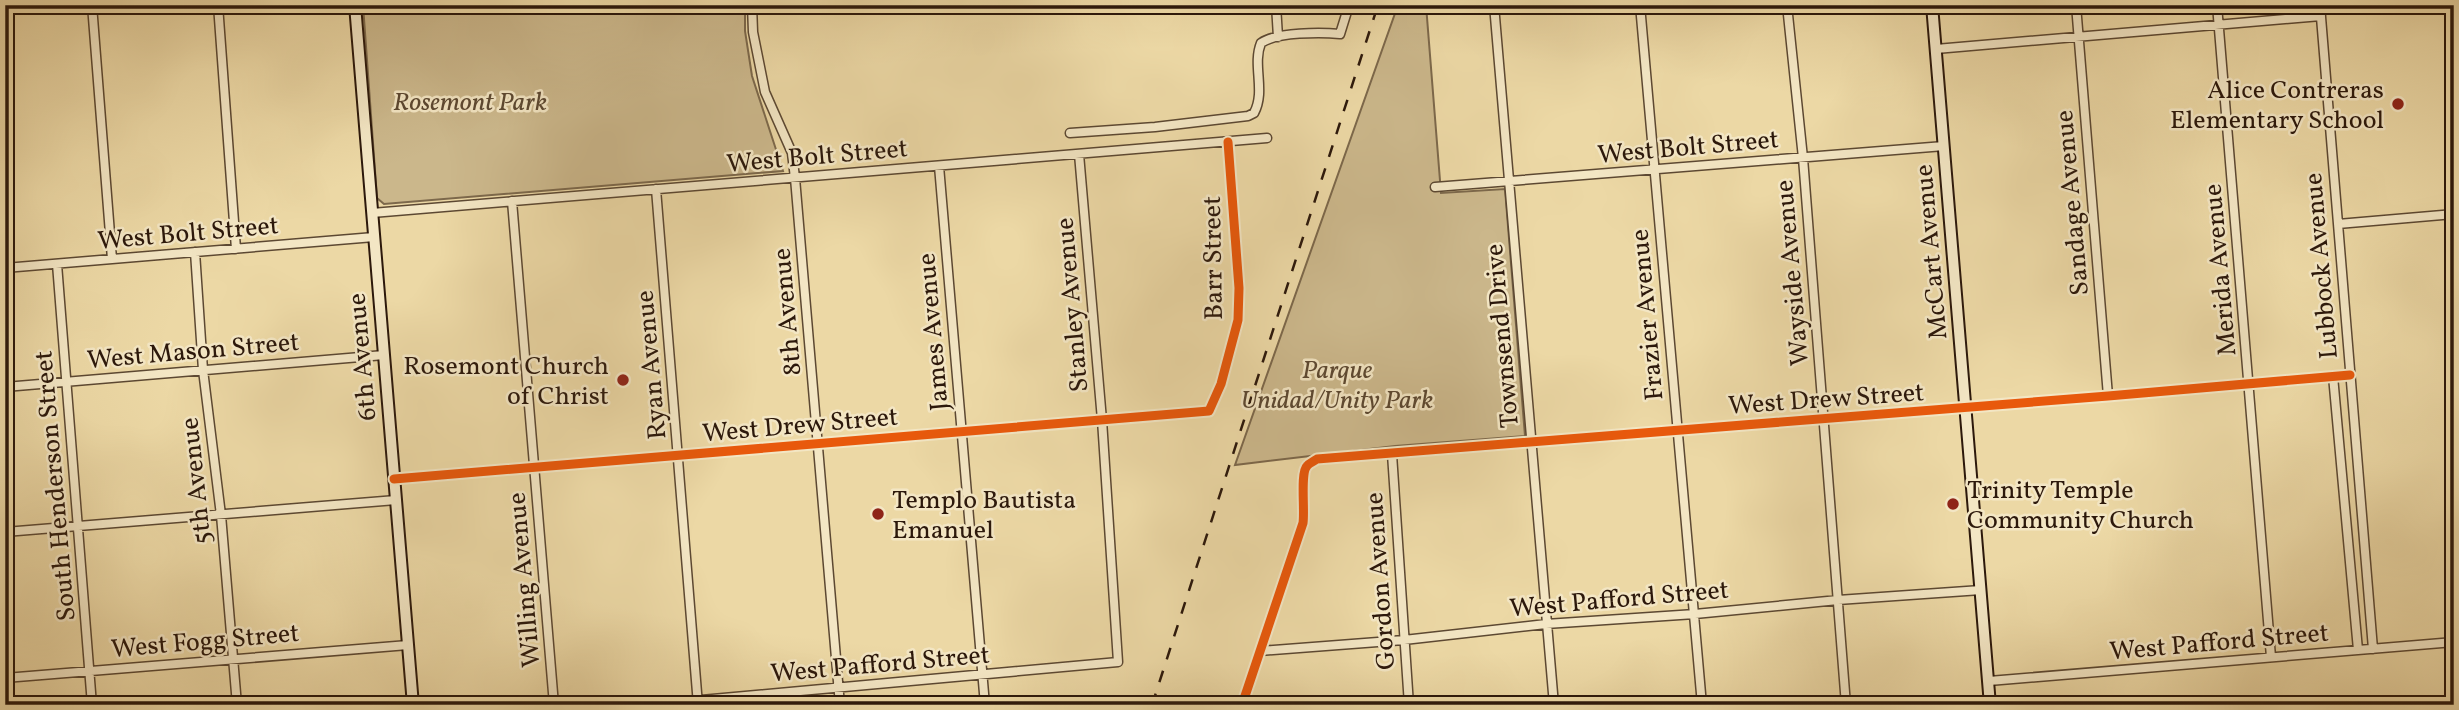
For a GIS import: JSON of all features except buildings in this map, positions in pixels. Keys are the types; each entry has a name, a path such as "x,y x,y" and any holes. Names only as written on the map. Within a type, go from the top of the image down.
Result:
{"street":[{"path":"92,5 112,259"},
{"path":"218,5 236,249"},
{"name":"6th Avenue","path":"355,5 413,705"},
{"name":"8th Avenue","path":"752,5 752,32 765,92 792,153 840,705"},
{"path":"1276,5 1278,37"},
{"path":"1070,133 1155,127 1248,116 1254,113 1260,97 1258,50 1265,40 1340,34 1349,5"},
{"name":"Townsend Drive","path":"1493,5 1554,705"},
{"name":"Frazier Avenue","path":"1640,5 1702,705"},
{"name":"Wayside Avenue","path":"1787,5 1824,418 1846,705"},
{"name":"McCart Avenue","path":"1932,5 1990,705"},
{"name":"Sandage Avenue","path":"2076,5 2108,397"},
{"name":"Merida Avenue","path":"2217,5 2271,657"},
{"name":"Lubbock Avenue","path":"2320,5 2373,649"},
{"path":"1936,49 2321,16"},
{"name":"West Bolt Street","path":"372,213 1267,138"},
{"name":"Barr Street","path":"1209,411 1221,384 1238,320 1239,288 1228,142"},
{"name":"West Bolt Street","path":"1435,187 1944,146"},
{"name":"Stanley Avenue","path":"1079,154 1102,420 1118,662"},
{"name":"James Avenue","path":"939,166 985,705"},
{"name":"Ryan Avenue","path":"656,189 698,702"},
{"name":"Willing Avenue","path":"512,201 554,705"},
{"path":"2338,224 2454,214"},
{"name":"West Bolt Street","path":"5,268 374,237"},
{"name":"5th Avenue","path":"195,252 203,370 221,515 237,705"},
{"name":"South Henderson Street","path":"57,264 92,705"},
{"name":"West Mason Street","path":"5,387 384,355"},
{"name":"West Drew Street","path":"1260,651 1303,523 1302,478 1306,466 1317,460 2350,375"},
{"path":"2333,376 2358,650"},
{"name":"West Drew Street","path":"394,479 1209,411"},
{"name":"Gordon Avenue","path":"1392,454 1409,705"},
{"path":"5,532 396,500"},
{"name":"West Pafford Street","path":"1260,651 1404,640 1546,624 1981,590"},
{"name":"West Pafford Street","path":"1989,681 2454,642"},
{"name":"West Fogg Street","path":"5,678 408,645"},
{"path":"1242,705 1260,651"},
{"name":"West Pafford Street","path":"646,705 1118,662"}],"green space":[{"name":"Rosemont Park","path":"363,5 745,5 745,31 752,76 783,171 384,204 377,198"},
{"name":"Parque Unidad/Unity Park","path":"1398,5 1426,5 1441,193 1505,189 1525,436 1395,446 1235,465"}],"railway":[{"path":"1152,705 1378,5"}],"cycle path":[{"path":"394,479 1209,411 1221,384 1238,320 1239,288 1228,142"},
{"path":"1242,705 1303,523 1305,470 1317,459 2350,375"}],"place":[{"name":"Alice Contreras Elementary School","path":"2398,104"},
{"name":"Rosemont Church of Christ","path":"623,380"},
{"name":"Trinity Temple Community Church","path":"1953,504"},
{"name":"Templo Bautista Emanuel","path":"878,514"}]}
